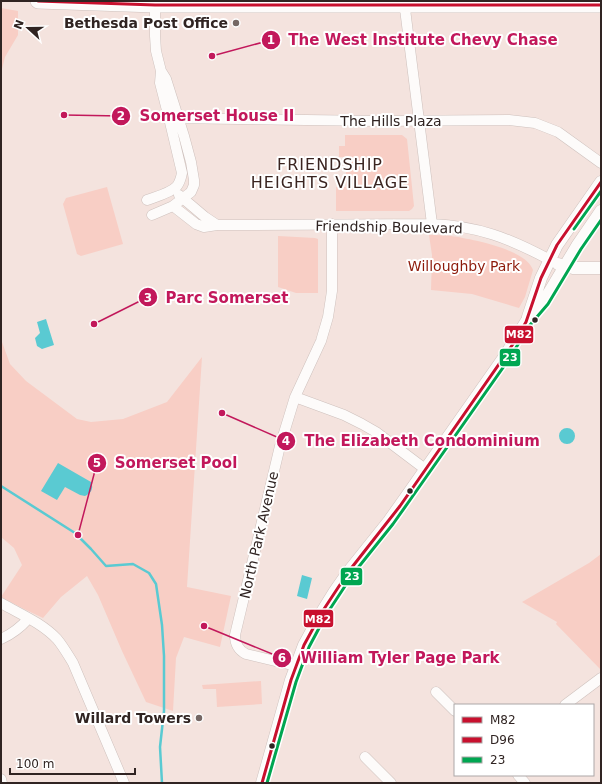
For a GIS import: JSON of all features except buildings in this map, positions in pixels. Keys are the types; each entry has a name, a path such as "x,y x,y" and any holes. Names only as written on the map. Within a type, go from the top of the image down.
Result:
{"main road":[{"path":"38,1 601,5"}],"street":[{"path":"152,215 173,206 183,198 193,189 194,180 184,136 174,118 160,83 161,71 155,43 156,3"},
{"path":"404,3 432,224"},
{"path":"147,200 173,189 180,180 182,173 174,118"},
{"name":"The Hills Plaza","path":"174,118 418,121 508,120 535,123 558,132 601,163"},
{"path":"526,322 539,282 557,245 601,182"},
{"path":"173,189 204,217 216,225"},
{"name":"Friendship Boulevard","path":"173,206 196,224 204,227 216,225 250,226 332,224 432,224 461,227 492,234 516,243 564,266 578,269 601,268"},
{"path":"262,783 280,714 301,652 335,591 389,521 526,322 544,301 564,266 601,211"},
{"name":"North Park Avenue","path":"296,666 242,652 236,646 235,635 280,446 295,397 321,341 328,317 332,291 332,224"},
{"path":"295,397 344,415 362,424 376,432 426,469"},
{"path":"1,603 40,626 57,640 68,655 73,663 124,783"},
{"path":"1,639 20,628 28,618"},
{"path":"566,704 601,678"},
{"path":"436,692 454,710"},
{"path":"365,757 391,783"},
{"path":"1,779 2,783"}],"green space":[{"path":"1,8 18,11 18,35 5,57 1,73"},
{"path":"345,135 402,135 407,139 414,206 412,209 409,211 336,211 336,187 346,187 346,157 339,157 339,146 345,146"},
{"path":"107,187 123,244 81,256 77,254 63,204 66,198"},
{"name":"Willoughby Park","path":"429,235 451,236 497,246 520,256 533,270 525,297 519,308 472,294 431,290 432,255"},
{"path":"278,236 318,239 318,293 296,293 278,287"},
{"path":"1,342 10,364 26,381 77,419 91,422 123,419 167,402 202,357 187,587 231,596 220,647 184,637 176,658 173,711 146,702 98,595 87,576 61,597 43,618 1,597 22,565 14,548 1,537"},
{"path":"601,554 601,670 556,624 557,622 522,602 589,563"},
{"path":"261,681 262,704 217,707 216,689 203,689 202,685"}],"water":[{"path":"46,319 54,345 42,349 37,346 35,338 40,333 37,322"},
{"path":"567,428 573,430 575,436 573,442 567,444 561,442 559,436 561,430"},
{"path":"58,463 91,482 92,489 89,494 85,496 80,495 65,487 57,500 41,491"},
{"path":"302,575 312,578 307,599 297,596"}],"waterway":[{"path":"1,486 75,533 106,566 133,564 149,573 156,584 162,625 164,656 164,711 160,747 162,783"}],"transit line":[{"name":"D96","path":"38,1 155,5 601,5"},
{"name":"M82","path":"262,783 291,680 304,645 322,612 349,571 400,506 513,344 526,322 541,278 557,245 601,182"},
{"name":"23","path":"574,229 601,191"},
{"name":"23","path":"267,783 296,682 309,647 326,615 353,574 410,500 509,359 530,325 548,304 581,249 601,220"}],"place":[{"name":"Bethesda Post Office","path":"236,23"},
{"name":"The West Institute Chevy Chase","path":"212,56"},
{"name":"Somerset House II","path":"64,115"},
{"name":"Parc Somerset","path":"94,324"},
{"name":"The Elizabeth Condominium","path":"222,413"},
{"name":"Somerset Pool","path":"78,535"},
{"name":"William Tyler Page Park","path":"204,626"},
{"name":"Willard Towers","path":"199,718"}],"district":[{"name":"FRIENDSHIP HEIGHTS VILLAGE","path":"330,173"}]}
